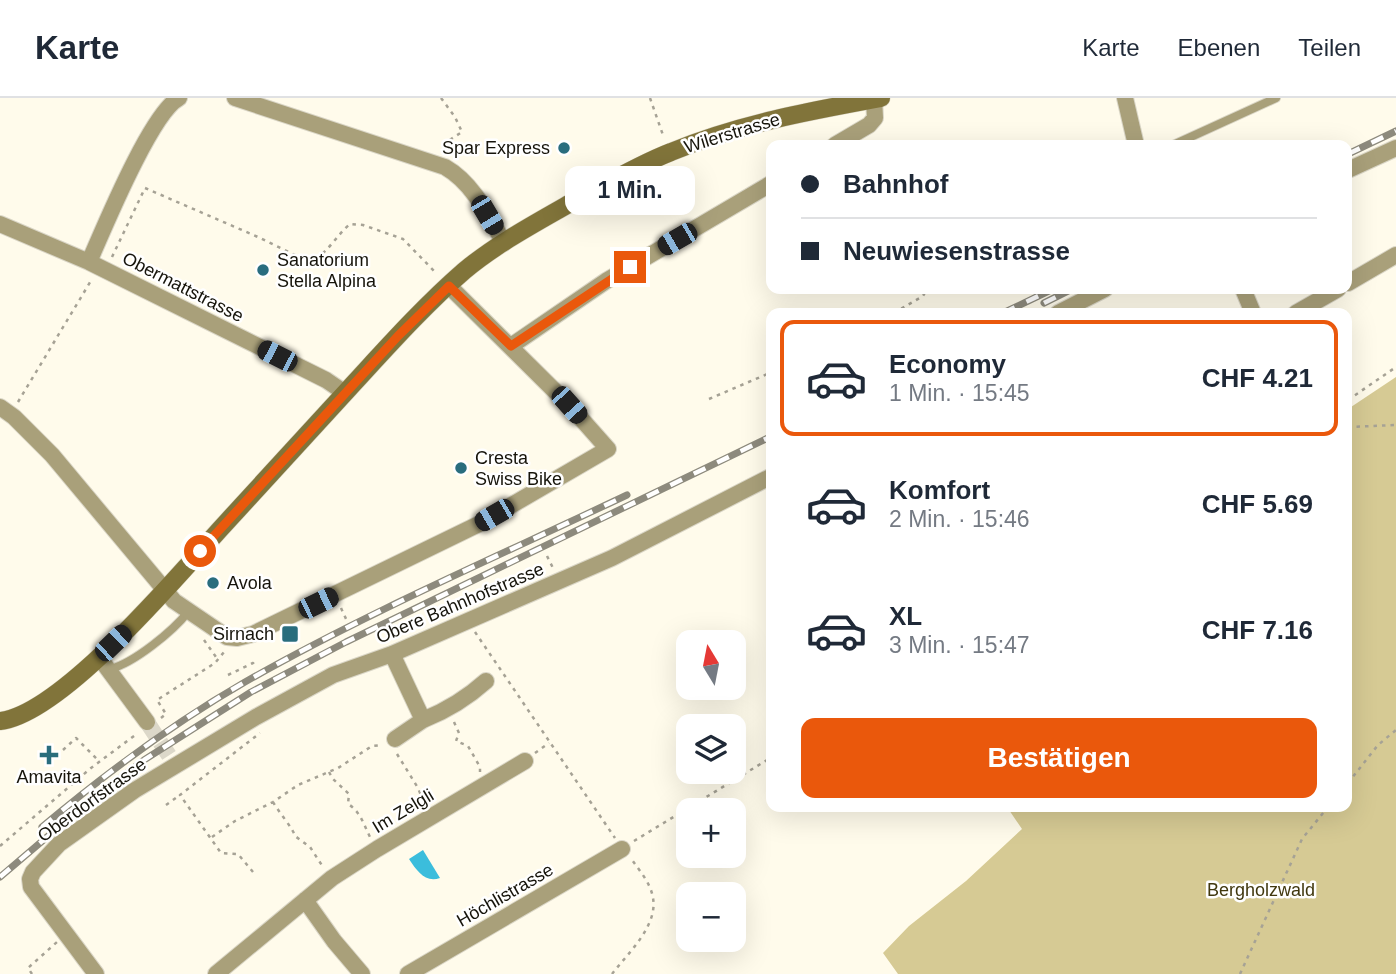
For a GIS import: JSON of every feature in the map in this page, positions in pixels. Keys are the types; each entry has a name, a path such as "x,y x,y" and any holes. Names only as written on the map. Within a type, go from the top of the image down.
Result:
{"main road":[{"name":"Wilerstrasse","path":"105,663 164,590 398,336 465,270 504,243 588,194 669,152 776,118 877,99"},
{"path":"0,721 22,716 42,705 105,663"}],"street":[{"path":"98,266 128,176 165,109 179,98"},
{"path":"234,98 445,167 460,175 504,243"},
{"path":"1125,98 1135,140"},
{"path":"844,140 869,125 875,118 877,99"},
{"path":"1352,168 1396,148"},
{"path":"511,346 606,281 766,187"},
{"name":"Obermattstrasse","path":"0,224 98,266 326,380 345,393"},
{"path":"1352,281 1396,255"},
{"path":"5,411 52,455 164,590 199,619 237,633 262,631 481,523 608,449 511,346 449,286"},
{"path":"1069,308 1095,294"},
{"path":"1305,308 1329,294"},
{"name":"Obere Bahnhofstrasse","path":"172,761 333,675 392,654 612,558 766,479"},
{"path":"392,654 423,720"},
{"path":"105,663 148,725"},
{"path":"393,741 423,720 467,698 486,681"},
{"name":"Oberdorfstrasse","path":"96,974 31,887 30,879 33,872 59,844 172,761"},
{"name":"Im Zelgli","path":"216,974 332,878 525,761"},
{"name":"Höchlistrasse","path":"408,974 625,852"},
{"path":"305,900 362,974"}],"lane":[{"path":"1184,140 1276,98"},
{"path":"105,663 123,666 175,627 199,619"}],"path":[{"path":"441,98 462,132 450,140"},
{"path":"650,98 669,152"},
{"path":"5,411 145,188 307,261 314,261 319,257 340,231 350,224 363,225 403,239 449,286"},
{"path":"903,308 924,294"},
{"path":"1352,397 1396,367"},
{"path":"709,399 766,375"},
{"path":"1352,427 1396,425"},
{"path":"199,619 216,657"},
{"path":"468,621 649,886 653,898 653,912 648,927 612,974"},
{"path":"169,719 158,700 220,658 237,633"},
{"path":"228,675 253,663 255,666"},
{"path":"0,846 100,761 166,714"},
{"path":"456,726 459,733 456,741 468,746 481,767 480,778 484,785"},
{"path":"166,805 264,730"},
{"path":"1352,778 1378,746 1396,730"},
{"path":"63,750 76,738 100,761"},
{"path":"210,838 298,785 329,772 372,746 393,741 430,817"},
{"path":"641,837 766,761"},
{"path":"329,772 349,794 348,804 353,806 362,819 377,849"},
{"path":"180,795 221,853 237,854 253,872"},
{"path":"273,802 283,821 294,831 295,836 310,847 332,878"},
{"path":"1240,974 1302,839 1324,812"},
{"path":"32,974 28,968 65,935"}],"green space":[{"name":"Bergholzwald","path":"1396,377 1396,974 898,974 883,953 909,926 966,881 1022,829 1010,812 1352,812 1352,406"}],"water":[{"path":"423,850 440,878 426,877 418,872 409,859"}],"tunnel":[{"path":"147,722 170,757"}],"railway":[{"path":"1352,152 1396,131"},
{"path":"1013,308 1043,294"},
{"path":"1044,303 1062,294"},
{"path":"0,877 81,808 144,760 251,692 346,642 766,439"},
{"path":"42,827 140,750 245,682 386,608 627,495"}],"place":[{"name":"Spar Express","path":"564,148"},
{"name":"Sanatorium Stella Alpina","path":"263,270"},
{"name":"Cresta Swiss Bike","path":"461,468"},
{"name":"Avola","path":"213,583"},
{"name":"Sirnach","path":"290,634"},
{"name":"Amavita","path":"49,755"}],"route":[{"path":"200,551 398,336 449,286 511,346 630,267"}]}
